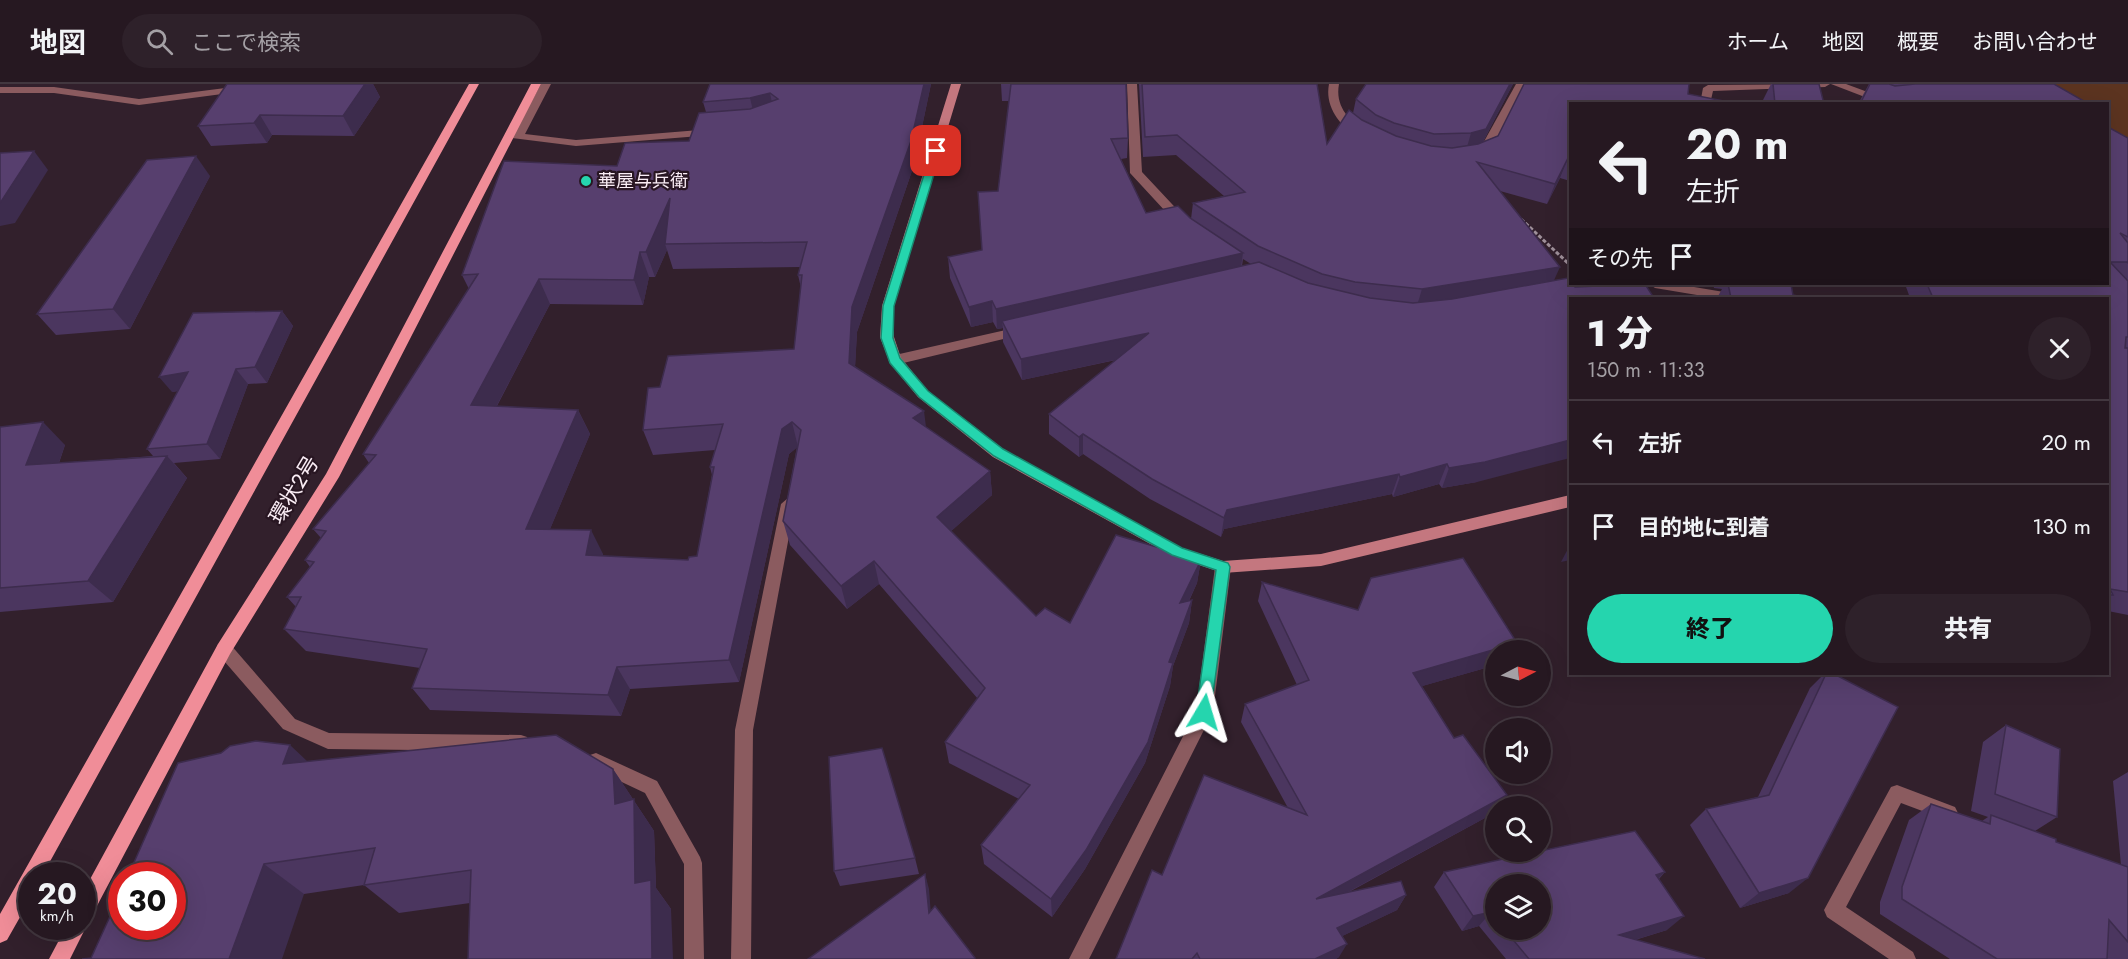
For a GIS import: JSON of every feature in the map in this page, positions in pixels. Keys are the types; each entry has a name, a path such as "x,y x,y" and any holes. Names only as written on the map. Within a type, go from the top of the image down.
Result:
{"main road":[{"name":"環状2号","path":"40,862 474,84"},
{"name":"環状2号","path":"96,888 224,649 332,477 514,136 536,84"},
{"name":"環状2号","path":"0,933 18,901"},
{"path":"59,959 69,940"}],"street":[{"path":"546,84 514,136 576,143 722,131"},
{"path":"956,84 888,306 887,338 895,360 924,394 998,453 1177,552 1223,567 1321,560 1569,501"},
{"path":"1132,84 1136,173 1193,234"},
{"path":"1334,84 1332,91 1339,118 1368,142"},
{"path":"1474,159 1485,153 1521,84"},
{"path":"1705,102 1708,87 1825,84"},
{"path":"1836,84 1888,102"},
{"path":"0,90 54,90 139,102 249,88"},
{"path":"1559,293 1600,285"},
{"path":"1662,285 1730,297"},
{"path":"895,360 1035,327"},
{"path":"741,959 744,730 791,488"},
{"path":"1079,959 1204,712 1223,567"},
{"path":"224,649 289,724 328,741 511,741 542,746"},
{"path":"583,755 651,787 693,863 694,959"},
{"path":"1906,959 1834,910 1897,793 1963,818"}],"path":[{"path":"1519,217 1569,265"}],"shaded area":[{"path":"2027,84 2128,84 2128,156 2109,141 2109,102 2054,102"}],"building":[{"path":"227,84 365,84 343,116 260,115 254,123 198,126"},
{"path":"710,84 924,84 911,141 852,307 849,363 924,411 913,418 990,471 937,517 1036,616 1045,608 1070,623 1116,535 1201,560 1180,603 1192,600 1169,662 1173,663 1148,742 1086,850 1051,899 981,845 1030,785 945,742 985,688 874,561 841,586 783,521 801,430 792,422 782,429 729,660 617,667 608,695 412,688 427,649 284,629 301,597 287,597 314,562 305,560 326,531 313,529 376,455 363,454 478,274 462,275 504,161 617,166 625,143 689,141 699,113 750,109 778,99 770,93 750,98 703,102","holes":["670,198 665,244 807,242 798,275 802,275 794,349 668,356 660,387 648,388 643,430 723,424 710,467 714,467 697,556 689,557 688,560 586,555 591,530 526,529 578,410 471,405 539,279 634,280 640,252 646,252"]},
{"path":"1011,84 1126,84 1128,138 1111,139 1146,213 1178,206 1190,218 1243,253 996,309 992,301 969,307 948,257 982,250 978,192 998,191"},
{"path":"1142,84 1317,84 1327,144 1349,110 1362,120 1396,136 1431,146 1452,148 1478,144 1498,136 1524,84 1689,84 1688,94 1729,102 1569,102 1569,158 1555,184 1477,162 1560,267 1422,289 1355,282 1322,274 1258,246 1193,203 1245,192 1177,135 1145,137"},
{"path":"1366,84 1510,84 1486,129 1471,133 1434,134 1394,123 1376,115 1356,99"},
{"path":"1773,84 1819,84 1824,102 1775,102"},
{"path":"1870,84 1895,86 2054,84 2086,102 1861,102"},
{"path":"2109,128 2128,138 2128,237 2120,233 2128,243 2128,263 2110,262 2128,281 2128,337 2126,337 2125,348 2128,348 2128,592 2110,589 2113,595 2109,595 2109,297 1933,297 1927,285 2109,285"},
{"path":"34,151 0,203 0,153"},
{"path":"196,156 113,309 37,314 147,160"},
{"path":"1259,262 1308,283 1370,298 1413,303 1452,299 1568,278 1569,285 1575,287 1646,285 1653,297 1569,297 1569,440 1485,462 1449,468 1447,464 1400,477 1399,474 1227,510 1224,518 1152,479 1083,434 1079,437 1049,414 1149,333 1021,359 1002,321"},
{"path":"1728,285 1791,285 1793,295 1803,297 1731,297"},
{"path":"282,311 255,367 236,369 207,444 147,449 188,372 159,377 193,313"},
{"path":"43,422 26,465 167,456 88,581 0,588 0,427"},
{"path":"1463,558 1515,640 1485,640 1485,652 1413,673 1454,738 1463,735 1485,765 1485,784 1499,784 1507,795 1485,796 1485,807 1316,899 1401,881 1406,895 1337,928 1347,944 1315,959 1200,959 1197,953 1192,959 1116,959 1152,870 1162,875 1204,775 1307,815 1245,704 1309,680 1262,582 1358,610 1371,578"},
{"path":"1826,675 1836,675 1898,707 1808,878 1759,893 1706,809 1769,795"},
{"path":"2006,725 2060,749 2057,817 1995,794"},
{"path":"556,735 613,769 615,804 634,799 635,883 651,880 652,959 468,959 471,870 364,885 375,848 264,864 229,959 82,959 91,958 108,921 108,940 186,940 186,862 134,862 178,763 221,753 230,746 256,741 290,745 283,764"},
{"path":"882,748 915,858 834,871 829,757"},
{"path":"1931,804 1990,824 1991,815 2056,839 2056,842 2128,867 2128,942 2109,920 2107,959 1997,959 1902,899 1902,887"},
{"path":"1635,831 1665,872 1656,875 1684,916 1619,935 1705,959 1529,959 1513,940 1551,940 1551,874 1485,874 1485,913 1473,916 1444,872 1490,862 1551,862 1551,849"},
{"path":"925,874 929,913 935,906 974,959 808,959"}],"place":[{"name":"華屋与兵衛","path":"586,181"}],"route":[{"path":"936,151 888,306 887,338 895,360 924,394 998,453 1025,470 1177,552 1223,567 1204,712"}]}
